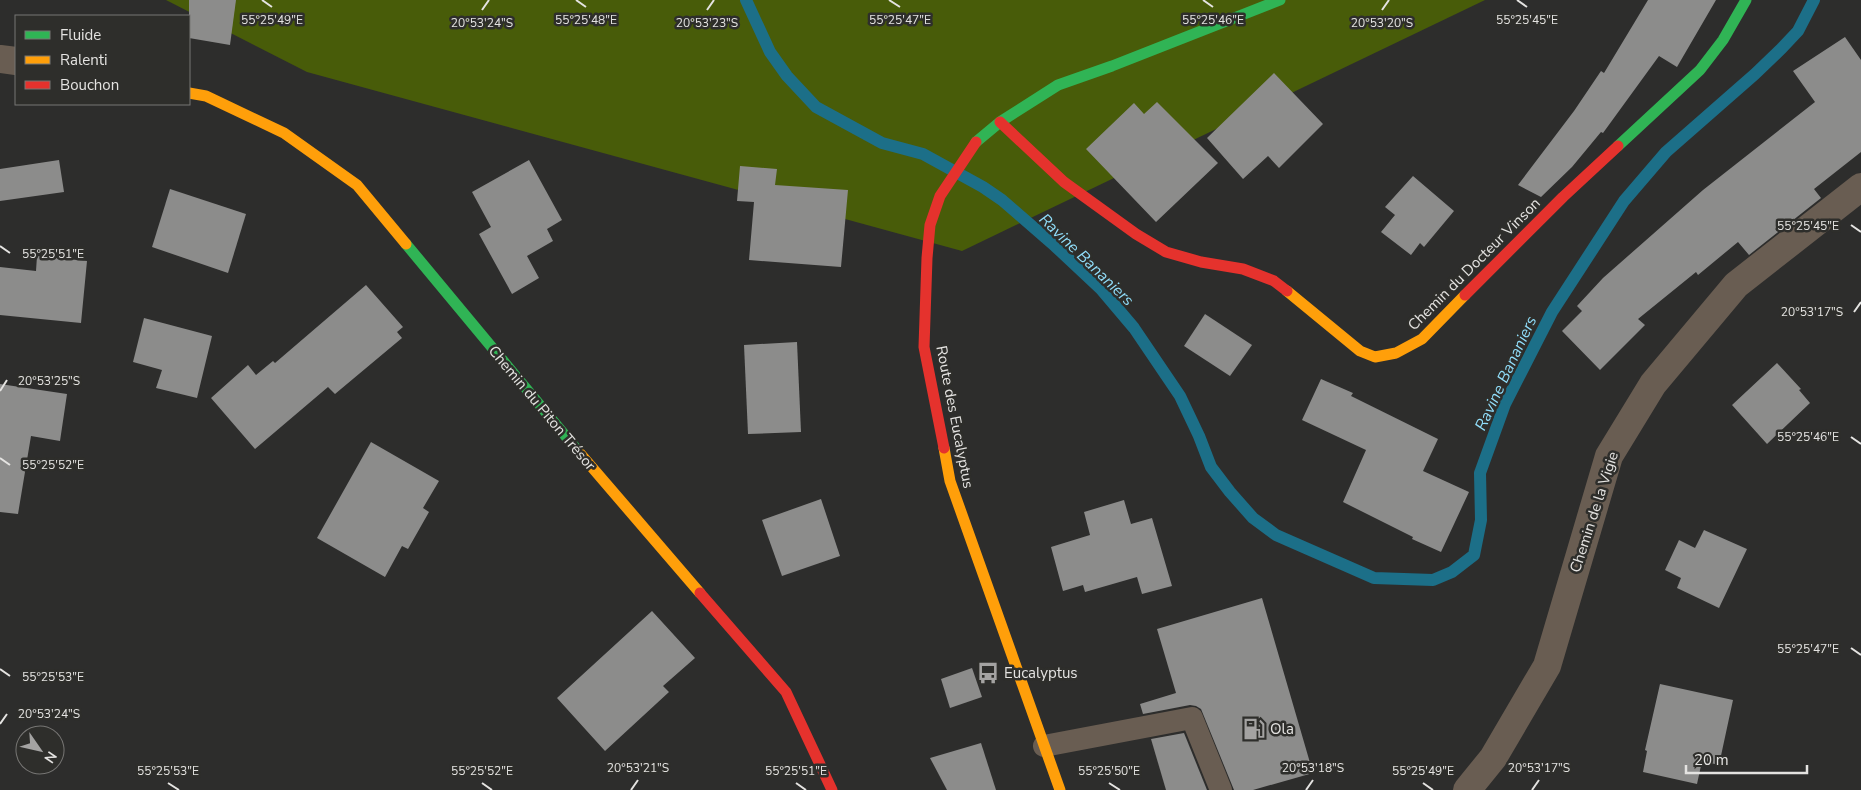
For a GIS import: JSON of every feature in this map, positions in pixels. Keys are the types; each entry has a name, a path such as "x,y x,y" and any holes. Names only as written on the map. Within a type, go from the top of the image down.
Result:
{"street":[{"name":"Route des Eucalyptus","path":"1060,790 950,481 924,347 926,258 930,225 940,196 976,142 1000,122 1058,85 1112,66 1280,0"},
{"name":"Chemin du Docteur Vinson","path":"1000,122 1064,182 1136,234 1166,252 1201,262 1243,269 1274,281 1360,351 1374,357 1396,353 1422,339 1563,197 1700,70 1723,40 1746,0"},
{"path":"0,59 15,61"},
{"name":"Chemin du Piton Trésor","path":"190,93 206,96 284,133 356,185 624,506 786,692 832,790"},
{"name":"Chemin de la Vigie","path":"1467,790 1493,758 1547,666 1609,456 1653,384 1736,284 1861,188"}],"lane":[{"path":"1044,746 1192,718 1221,790"}],"green space":[{"path":"166,0 1485,0 962,251 307,72"}],"building":[{"path":"189,0 236,0 230,45 190,38"},
{"path":"1648,0 1716,0 1677,67 1659,56 1603,133 1601,132 1572,167 1541,197 1518,185 1574,111 1601,71 1604,73"},
{"path":"1845,37 1861,60 1861,152 1814,189 1821,198 1749,255 1738,242 1698,275 1696,272 1638,319 1645,325 1600,370 1562,331 1582,311 1577,306 1603,278 1703,190 1815,102 1793,71"},
{"path":"1274,73 1323,124 1279,168 1268,156 1243,179 1207,138"},
{"path":"1157,102 1218,163 1156,222 1086,149 1134,103 1144,114"},
{"path":"59,160 64,192 0,201 0,169"},
{"path":"529,160 562,220 547,229 553,241 527,256 539,278 512,294 479,234 491,227 472,192"},
{"path":"740,166 777,169 775,185 848,190 841,267 749,260 754,202 737,201"},
{"path":"1413,176 1454,211 1424,247 1420,243 1411,255 1381,232 1395,215 1385,207"},
{"path":"170,189 246,214 228,273 152,247"},
{"path":"37,256 87,261 81,323 0,315 0,267 36,271"},
{"path":"366,285 403,327 397,332 402,338 335,394 328,387 255,449 211,398 248,365 256,375 273,361 275,363"},
{"path":"1205,314 1252,345 1230,376 1184,346"},
{"path":"144,318 212,336 197,398 156,388 162,370 133,362"},
{"path":"797,342 801,432 748,434 744,345"},
{"path":"1777,363 1801,389 1799,390 1810,403 1767,444 1732,405"},
{"path":"1321,379 1353,393 1351,396 1438,439 1423,471 1469,492 1441,552 1412,539 1413,537 1343,502 1366,450 1302,420"},
{"path":"0,384 67,394 60,441 31,436 18,514 0,512"},
{"path":"371,442 439,481 423,508 429,512 408,549 402,546 385,577 317,538"},
{"path":"821,499 840,556 782,576 762,520"},
{"path":"1124,500 1131,524 1152,518 1172,586 1142,594 1137,577 1085,592 1083,585 1063,591 1051,547 1090,535 1084,512"},
{"path":"1704,530 1747,549 1719,608 1677,588 1681,578 1665,570 1679,540 1695,548"},
{"path":"1262,598 1313,773 1253,790 1234,790 1201,709 1190,705 1143,714 1140,704 1176,693 1157,629"},
{"path":"652,611 695,658 663,686 669,692 605,751 557,698"},
{"path":"972,668 982,697 950,708 941,679"},
{"path":"1660,684 1733,700 1719,765 1702,761 1697,784 1643,772 1647,751 1645,750"},
{"path":"1184,733 1207,790 1166,790 1151,739"},
{"path":"981,743 996,790 947,790 930,758"}],"waterway":[{"name":"Ravine Bananiers","path":"746,0 770,52 787,76 816,107 882,143 923,154 983,187 1002,200 1101,289 1134,328 1180,396 1211,467 1253,518 1276,535 1374,578 1433,580 1452,572 1474,555 1481,520 1480,473 1505,404 1552,312 1624,201 1666,152 1782,48 1798,31 1814,0"}],"traffic: fast":[{"path":"976,142 1000,122 1058,85 1112,66 1280,0"},
{"path":"1618,146 1700,70 1723,40 1746,0"},
{"path":"406,244 578,451"}],"traffic: slow":[{"path":"190,93 206,96 284,133 357,185 406,244"},
{"path":"1287,291 1360,351 1375,357 1396,353 1422,339 1465,295"},
{"path":"944,448 950,481 1060,790"},
{"path":"578,451 700,593"}],"traffic: jam":[{"path":"1000,122 1064,182 1136,234 1166,252 1201,262 1243,269 1274,281 1287,291"},
{"path":"944,448 924,347 930,225 940,196 976,142"},
{"path":"1465,295 1563,197 1618,146"},
{"path":"700,593 786,692 832,790"}],"place":[{"name":"Eucalyptus","path":"988,673"},
{"name":"Ola","path":"1254,729"}]}
